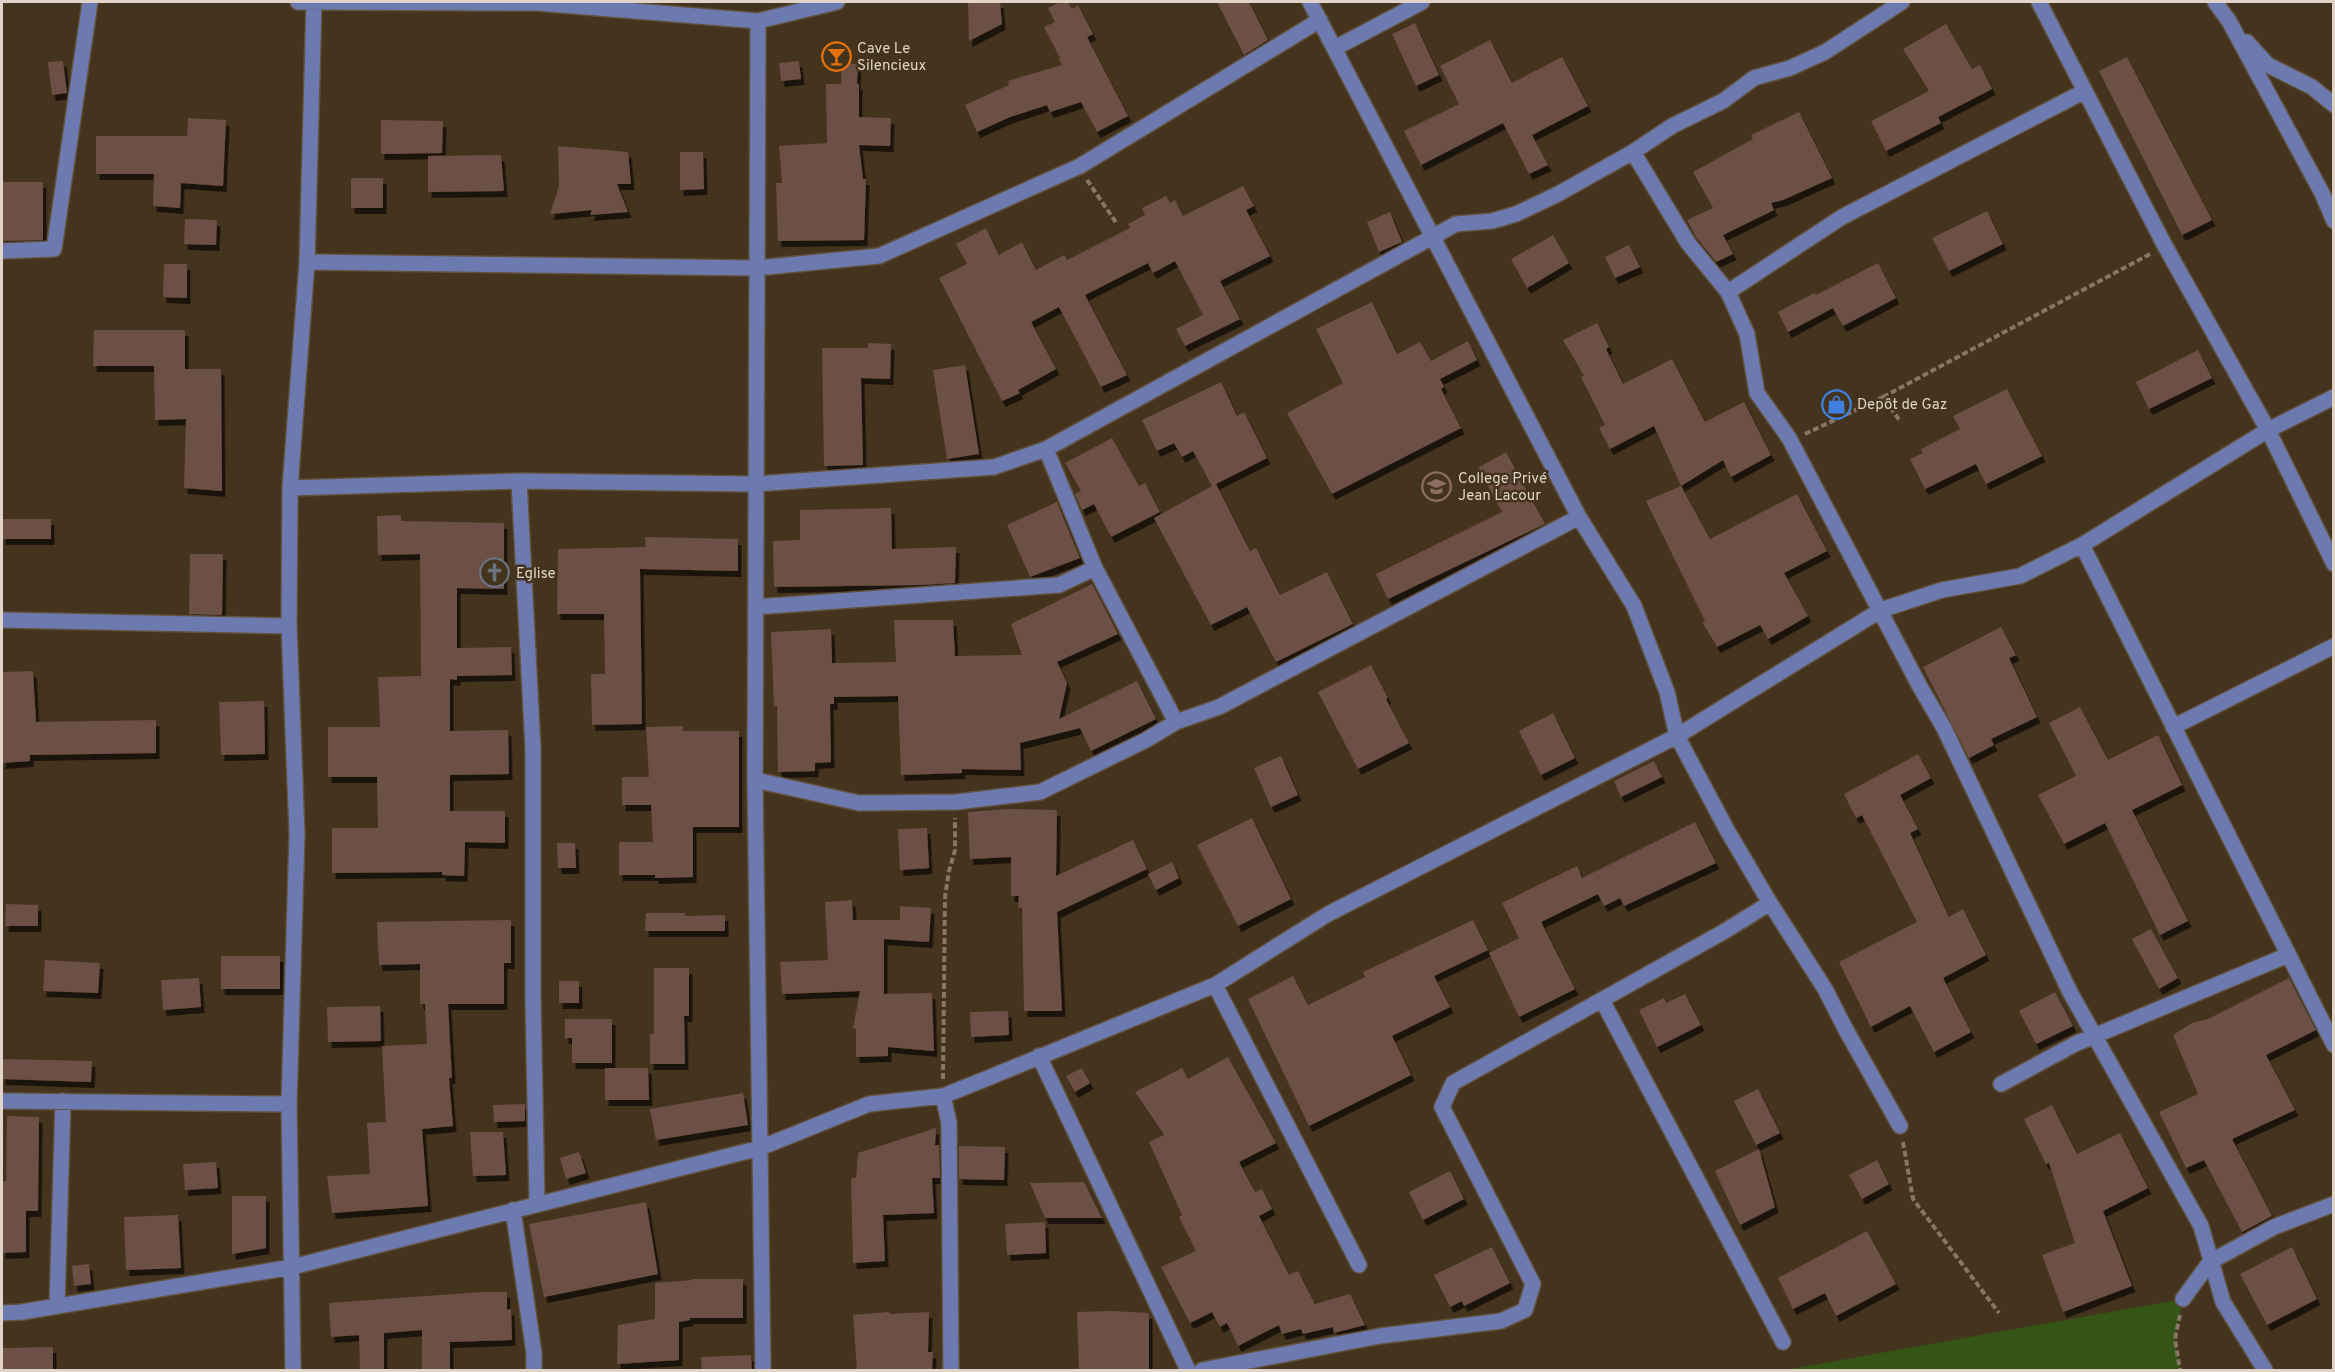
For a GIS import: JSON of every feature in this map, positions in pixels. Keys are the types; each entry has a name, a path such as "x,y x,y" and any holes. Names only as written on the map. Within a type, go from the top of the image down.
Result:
{"street":[{"path":"2,251 54,249 90,2"},
{"path":"298,2 537,2 758,21 837,2"},
{"path":"293,1371 289,1104 297,834 289,626 290,488 307,262 314,2"},
{"path":"1310,2 1579,516 1634,606 1667,692 1677,736 1727,830 1825,989 1900,1126"},
{"path":"1335,48 1422,2"},
{"path":"290,488 519,481 754,484 994,467 1046,449 1456,224 1492,221 1515,214 1596,174 1672,126 1723,101 1754,78 1790,68 1825,51 1902,2"},
{"path":"2039,2 2165,246 2268,430 2334,564"},
{"path":"2215,2 2268,65 2312,87 2334,105"},
{"path":"307,262 756,268 879,256 1080,166 1320,20"},
{"path":"758,21 754,484 755,780 763,1371"},
{"path":"2229,21 2322,193 2334,221"},
{"path":"1728,292 1842,217 2085,91"},
{"path":"1633,152 1688,243 1728,292 1746,334 1757,393 1790,438 1944,728 2042,936 2093,1036 2201,1226 2223,1302 2265,1371"},
{"path":"2,1313 22,1312 292,1267 760,1148 869,1104 943,1096 1215,985 1328,914 1677,736 1881,610 1942,590 2020,576 2082,545 2268,430 2334,397"},
{"path":"1046,449 1095,568 1176,722"},
{"path":"519,481 533,749 533,997 537,1204"},
{"path":"755,780 859,803 956,802 1040,792 1146,740 1176,722 1218,707 1579,516"},
{"path":"2082,545 2334,1045"},
{"path":"756,607 1059,585 1095,568"},
{"path":"2,620 289,626"},
{"path":"2173,727 2334,646"},
{"path":"1202,1371 1380,1336 1501,1321 1525,1310 1533,1284 1442,1107 1453,1083 1725,931 1770,903"},
{"path":"2001,1084 2075,1044 2288,955"},
{"path":"1215,985 1359,1265"},
{"path":"1602,1000 1783,1341"},
{"path":"1039,1056 1188,1371"},
{"path":"943,1096 949,1124 951,1371"},
{"path":"2,1101 289,1104"},
{"path":"57,1306 63,1101"},
{"path":"2183,1299 2210,1262 2274,1227 2334,1204"},
{"path":"513,1210 534,1353 534,1371"}],"path":[{"path":"1080,166 1117,224"},
{"path":"1790,438 1800,436 1883,397 2165,246"},
{"path":"1883,397 1900,421"},
{"path":"943,1096 945,897 948,871 955,850 956,802"},
{"path":"1900,1126 1913,1199 1999,1313"},
{"path":"2180,1371 2175,1339 2183,1299"}],"green space":[{"path":"2183,1299 2175,1339 2180,1370 1785,1370"}],"building":[{"path":"968,2 1000,2 1002,24 969,41"},
{"path":"1060,2 1068,2 1072,9 1078,5 1093,34 1087,37 1128,116 1097,132 1081,102 1050,112 1047,105 1010,117 977,132 965,105 1009,85 1008,81 1062,65 1044,27 1055,22 1048,8"},
{"path":"1217,2 1249,2 1268,40 1244,55"},
{"path":"1415,23 1439,75 1416,86 1392,34"},
{"path":"1946,24 1972,69 1980,65 1992,89 1938,117 1941,123 1886,151 1871,121 1929,91 1903,49"},
{"path":"1490,40 1512,83 1562,57 1588,106 1532,135 1548,165 1529,174 1503,123 1421,165 1404,131 1459,104 1440,66"},
{"path":"2127,57 2212,220 2182,235 2099,71"},
{"path":"63,61 67,93 52,95 48,62"},
{"path":"799,61 801,79 781,81 779,63"},
{"path":"842,63 858,64 859,117 891,118 890,146 859,145 863,179 866,179 864,240 778,241 776,183 782,183 779,146 827,143 826,84 841,84"},
{"path":"1799,112 1832,178 1771,203 1774,210 1723,235 1733,254 1716,262 1696,237 1687,220 1713,208 1693,172 1753,139 1751,135"},
{"path":"188,118 226,120 223,186 181,183 180,208 153,206 154,174 96,174 96,136 187,136"},
{"path":"381,120 443,121 442,153 381,154"},
{"path":"558,146 628,152 631,184 617,184 628,212 590,215 592,210 550,214 559,186"},
{"path":"680,152 703,152 704,189 680,190"},
{"path":"501,155 504,191 428,192 428,156"},
{"path":"351,178 383,178 383,208 351,208"},
{"path":"2,182 43,182 43,240 2,241"},
{"path":"1243,186 1254,206 1246,210 1270,256 1220,281 1240,319 1185,346 1176,329 1203,315 1175,261 1153,273 1148,263 1085,295 1127,375 1101,387 1059,307 1031,322 1056,369 1018,390 1020,393 1002,401 939,278 967,264 956,244 986,228 999,255 1022,242 1036,270 1064,255 1067,260 1130,228 1128,224 1145,215 1142,208 1166,196 1170,203 1175,200 1183,216"},
{"path":"1987,211 2003,244 1949,271 1932,238"},
{"path":"1390,212 1402,242 1379,252 1367,222"},
{"path":"185,219 217,220 216,245 184,244"},
{"path":"1553,235 1569,263 1527,288 1511,259"},
{"path":"1629,245 1640,267 1615,278 1605,257"},
{"path":"1878,263 1896,298 1843,326 1833,308 1788,332 1778,312"},
{"path":"164,264 187,264 187,298 163,297"},
{"path":"1372,302 1397,354 1420,342 1431,361 1468,341 1477,360 1440,379 1444,387 1441,389 1461,428 1332,494 1287,413 1343,383 1316,329"},
{"path":"1597,323 1609,347 1606,349 1623,384 1672,359 1705,422 1744,402 1771,455 1731,477 1723,460 1681,486 1654,426 1610,449 1599,428 1605,425 1581,377 1584,376 1563,340"},
{"path":"94,330 185,330 185,369 221,369 222,491 184,488 186,419 155,420 154,366 93,366"},
{"path":"868,343 891,344 890,379 861,378 863,465 824,466 822,348 868,348"},
{"path":"2198,350 2212,378 2149,409 2136,382"},
{"path":"965,365 979,454 947,459 933,370"},
{"path":"1221,382 1237,416 1244,412 1267,458 1216,484 1250,551 1256,548 1280,595 1327,572 1353,624 1276,662 1247,607 1211,625 1154,518 1212,486 1193,451 1182,457 1174,443 1157,451 1142,420"},
{"path":"2007,389 2042,456 1986,484 1976,464 1925,489 1910,459 1923,453 1921,449 1960,429 1953,416"},
{"path":"1112,438 1139,486 1145,483 1160,512 1111,537 1094,504 1082,510 1075,494 1081,491 1065,463"},
{"path":"1506,452 1545,524 1388,599 1376,574 1502,512 1478,468"},
{"path":"1681,486 1710,539 1797,494 1827,551 1784,573 1808,616 1768,639 1760,625 1717,647 1702,622 1705,621 1646,501"},
{"path":"1057,502 1080,558 1030,577 1007,525"},
{"path":"891,508 892,549 956,547 955,583 774,587 773,541 800,540 800,510"},
{"path":"401,515 401,521 504,523 504,589 457,588 457,648 511,647 512,675 457,676 457,680 450,679 450,731 508,730 509,774 450,775 450,811 505,811 505,843 465,842 464,876 442,875 442,872 332,873 332,828 378,828 377,777 328,777 328,727 380,727 378,677 421,676 420,554 378,555 377,516"},
{"path":"2,519 51,519 51,539 2,539"},
{"path":"645,537 738,539 738,571 640,569 642,724 592,725 591,674 605,674 604,614 557,614 558,549 646,547"},
{"path":"190,554 223,554 222,615 189,614"},
{"path":"1092,584 1118,634 1057,662 1067,683 1059,719 1137,681 1156,719 1091,751 1080,728 1020,743 1021,770 962,769 962,773 901,775 898,696 834,697 834,704 830,704 831,762 815,763 815,771 778,772 777,706 774,706 771,632 831,629 832,663 896,662 894,620 953,620 955,656 1022,655 1011,624"},
{"path":"2001,627 2016,655 2009,658 2037,717 1991,739 1994,745 1969,758 1923,667"},
{"path":"1371,665 1409,743 1358,769 1318,692"},
{"path":"33,671 36,722 156,720 156,753 30,755 30,761 2,763 2,672"},
{"path":"264,701 265,754 221,755 219,702"},
{"path":"2080,707 2108,760 2158,735 2182,785 2132,810 2188,921 2160,935 2105,823 2064,844 2038,795 2076,776 2049,723"},
{"path":"1553,713 1575,758 1541,775 1519,731"},
{"path":"683,726 683,731 739,731 739,827 693,827 693,877 655,878 655,875 619,875 619,842 653,842 651,805 622,805 622,777 649,777 646,727"},
{"path":"1918,754 1931,778 1900,795 1918,829 1910,833 1949,917 1963,909 1986,955 1943,978 1971,1032 1934,1052 1910,1006 1871,1027 1839,962 1917,922 1862,815 1856,818 1844,794"},
{"path":"1281,756 1298,795 1271,807 1254,768"},
{"path":"1654,761 1662,777 1621,797 1614,781"},
{"path":"1007,809 1057,810 1056,876 1133,840 1147,869 1057,912 1062,1011 1024,1011 1022,908 1018,907 1019,896 1011,896 1011,857 970,859 968,812"},
{"path":"1252,818 1291,899 1238,926 1197,845"},
{"path":"1695,822 1716,863 1624,906 1620,898 1604,906 1598,894 1541,922 1575,989 1519,1017 1489,953 1519,938 1502,903 1577,866 1582,878"},
{"path":"927,828 929,868 900,870 898,829"},
{"path":"557,843 575,843 576,868 558,868"},
{"path":"1172,862 1179,878 1156,890 1148,874"},
{"path":"852,900 853,920 900,920 900,906 931,908 929,942 884,939 884,994 932,993 934,1051 888,1047 888,1056 856,1057 856,1029 853,1028 860,991 782,994 780,962 828,960 825,902"},
{"path":"6,904 38,905 38,926 5,926"},
{"path":"646,913 685,913 685,916 725,915 725,931 645,931"},
{"path":"511,920 511,963 504,963 504,1004 448,1004 452,1078 449,1078 453,1126 422,1129 428,1206 332,1213 327,1176 370,1174 367,1123 386,1122 382,1046 427,1044 425,1004 420,1004 420,964 379,965 377,922"},
{"path":"1473,920 1488,950 1434,976 1450,1007 1392,1036 1411,1075 1309,1126 1248,999 1293,976 1308,1005 1365,977 1363,972"},
{"path":"2151,929 2178,978 2159,989 2132,939"},
{"path":"221,956 280,956 280,989 221,989"},
{"path":"45,960 100,963 98,993 43,991"},
{"path":"654,968 689,968 689,1016 684,1016 685,1064 650,1064 650,1034 654,1034"},
{"path":"199,978 201,1007 163,1010 161,980"},
{"path":"2289,978 2316,1030 2266,1055 2295,1110 2232,1139 2272,1216 2242,1232 2204,1160 2186,1168 2159,1112 2198,1094 2173,1035 2192,1023 2208,1019"},
{"path":"559,981 579,981 579,1003 559,1003"},
{"path":"2055,992 2073,1026 2036,1044 2019,1011"},
{"path":"1685,994 1701,1025 1657,1047 1639,1010 1664,998 1666,1003"},
{"path":"380,1006 381,1041 328,1042 327,1007"},
{"path":"1008,1011 1009,1035 971,1037 970,1012"},
{"path":"565,1019 612,1019 612,1063 572,1063 572,1038 565,1038"},
{"path":"1228,1057 1276,1143 1239,1162 1255,1192 1262,1189 1272,1209 1259,1216 1289,1275 1298,1271 1315,1304 1350,1294 1365,1325 1334,1333 1333,1327 1303,1334 1301,1329 1282,1334 1279,1325 1238,1346 1227,1323 1220,1327 1212,1312 1190,1323 1161,1267 1196,1251 1179,1217 1182,1215 1149,1142 1164,1135 1135,1092 1182,1068 1188,1079"},
{"path":"2,1059 92,1061 91,1082 2,1079"},
{"path":"605,1068 648,1068 649,1100 605,1100"},
{"path":"1082,1068 1090,1083 1075,1092 1066,1076"},
{"path":"1758,1089 1780,1133 1756,1145 1734,1101"},
{"path":"743,1093 748,1125 656,1140 650,1109"},
{"path":"525,1104 525,1121 494,1122 493,1105"},
{"path":"2052,1105 2077,1154 2120,1133 2148,1188 2103,1211 2132,1286 2063,1312 2042,1255 2075,1243 2049,1163 2046,1164 2024,1119"},
{"path":"7,1116 39,1117 38,1211 26,1211 26,1252 2,1253 2,1181 6,1181"},
{"path":"936,1128 935,1145 939,1145 940,1178 932,1178 934,1213 883,1215 885,1261 853,1263 851,1178 856,1178 858,1153"},
{"path":"470,1132 503,1132 506,1175 473,1176"},
{"path":"959,1146 1005,1147 1004,1180 959,1179"},
{"path":"1759,1149 1775,1207 1740,1225 1715,1171"},
{"path":"579,1152 586,1173 566,1179 560,1158"},
{"path":"1877,1160 1889,1184 1862,1199 1849,1175"},
{"path":"216,1162 218,1188 185,1190 183,1164"},
{"path":"1450,1171 1464,1199 1423,1220 1409,1192"},
{"path":"1084,1182 1102,1218 1045,1218 1030,1183"},
{"path":"232,1196 266,1196 266,1248 232,1254"},
{"path":"646,1202 658,1274 544,1297 529,1224"},
{"path":"178,1215 181,1268 126,1270 124,1217"},
{"path":"1045,1222 1046,1253 1007,1255 1005,1224"},
{"path":"1867,1231 1896,1284 1836,1316 1825,1293 1793,1309 1778,1278"},
{"path":"1492,1247 1510,1283 1464,1306 1462,1301 1450,1307 1434,1275"},
{"path":"2292,1247 2317,1299 2267,1325 2240,1274"},
{"path":"89,1264 91,1284 74,1286 72,1266"},
{"path":"692,1279 743,1279 743,1318 690,1318 690,1320 679,1322 679,1360 617,1364 618,1325 655,1319 655,1283"},
{"path":"507,1292 507,1310 511,1309 512,1340 450,1342 450,1371 422,1371 422,1330 384,1333 384,1371 360,1371 359,1335 331,1337 329,1303"},
{"path":"889,1312 889,1314 929,1312 928,1352 933,1352 932,1371 857,1371 853,1315"},
{"path":"1077,1312 1149,1313 1149,1369 1079,1371"},
{"path":"53,1347 53,1371 2,1371 2,1348"},
{"path":"751,1355 752,1371 702,1371 701,1357"}],"place":[{"name":"Cave Le Silencieux","path":"836,57"},
{"name":"Depôt de Gaz","path":"1836,404"},
{"name":"College Privé Jean Lacour","path":"1437,487"},
{"name":"Eglise","path":"495,573"}]}
